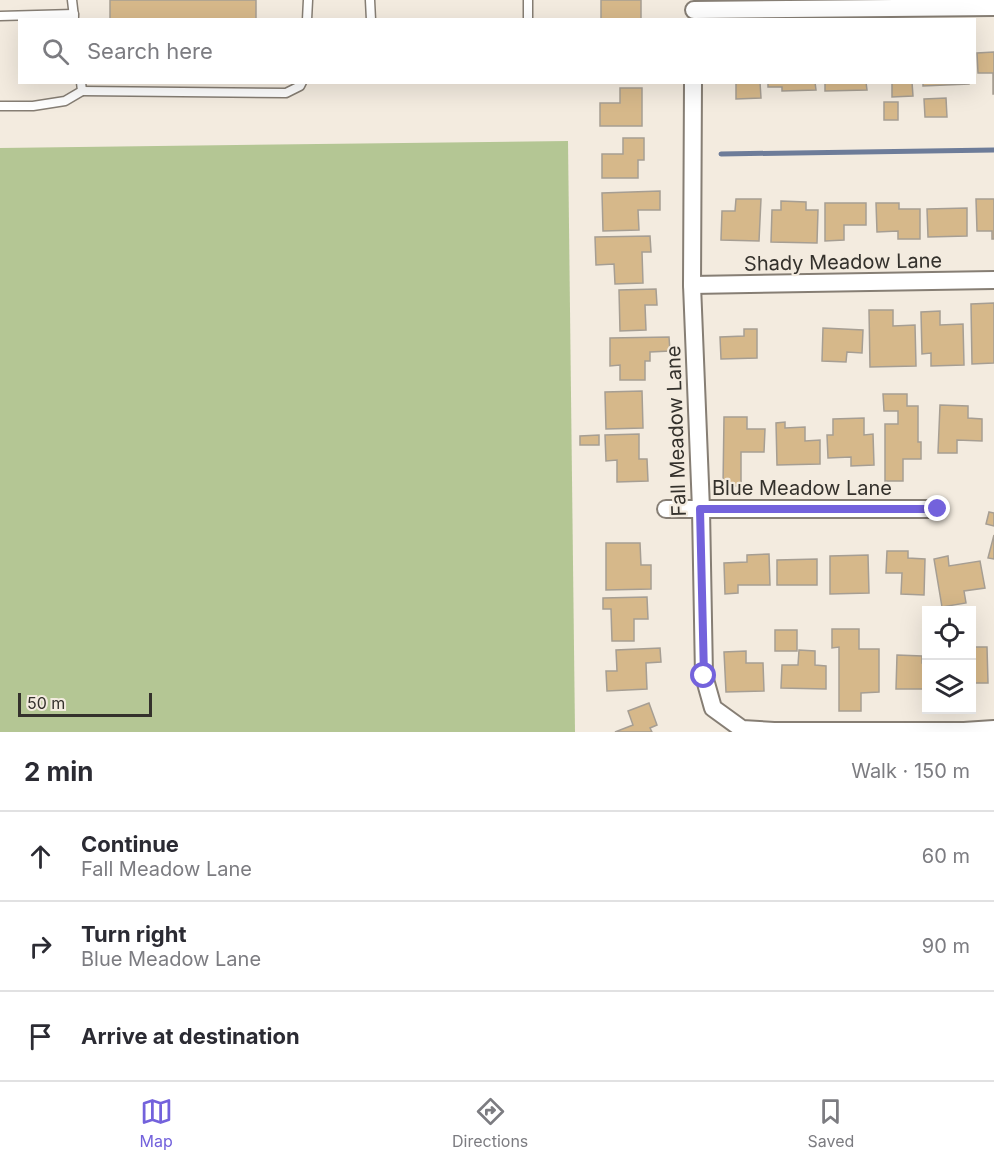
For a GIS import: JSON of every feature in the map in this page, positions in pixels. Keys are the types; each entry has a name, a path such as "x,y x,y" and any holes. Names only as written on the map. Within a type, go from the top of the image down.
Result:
{"street":[{"path":"694,10 994,7"},
{"name":"Fall Meadow Lane","path":"693,84 692,285 704,676 713,708 742,729 774,731 994,729"},
{"name":"Shady Meadow Lane","path":"692,285 994,280"},
{"name":"Blue Meadow Lane","path":"666,509 938,509"}],"lane":[{"path":"0,16 74,17 72,0"},
{"path":"307,18 308,0"},
{"path":"370,0 370,18"},
{"path":"528,0 528,18"},
{"path":"0,106 33,106 64,101 82,87 286,93 301,84"}],"green space":[{"path":"568,141 575,732 0,732 0,148"}],"building":[{"path":"110,0 256,0 256,18 110,18"},
{"path":"601,0 641,0 641,18 601,18"},
{"path":"994,52 993,94 993,73 978,73 977,53"},
{"path":"736,84 760,84 761,98 736,99"},
{"path":"768,84 815,84 816,90 782,91 782,87 768,87"},
{"path":"825,84 866,84 867,90 825,91"},
{"path":"892,84 912,84 913,96 892,97"},
{"path":"923,84 969,84 923,86"},
{"path":"620,88 642,88 642,126 600,126 600,103 620,103"},
{"path":"946,98 947,117 925,117 924,99"},
{"path":"884,102 898,102 898,120 884,120"},
{"path":"623,138 644,138 644,160 638,160 638,178 602,178 602,154 623,154"},
{"path":"660,191 660,210 638,210 639,230 603,231 602,193"},
{"path":"736,199 761,199 759,241 721,240 722,211 735,211"},
{"path":"976,199 994,199 994,239 992,239 992,231 977,231"},
{"path":"781,201 806,202 806,210 818,210 817,243 771,242 772,210 781,210"},
{"path":"825,203 866,203 866,225 844,225 844,240 825,241"},
{"path":"876,203 899,203 899,209 920,209 920,239 898,239 898,231 877,232"},
{"path":"967,208 967,236 928,237 927,209"},
{"path":"650,236 651,252 642,252 643,283 615,284 614,264 596,265 595,237"},
{"path":"656,289 657,305 645,305 646,330 620,331 619,290"},
{"path":"994,303 994,363 972,364 971,304"},
{"path":"869,310 893,310 893,326 915,325 916,366 870,367"},
{"path":"940,311 940,325 963,324 964,365 931,366 931,353 922,354 921,312"},
{"path":"823,328 863,330 862,353 847,352 846,362 822,361"},
{"path":"744,329 757,329 757,358 721,359 720,337 744,336"},
{"path":"669,337 670,351 650,352 650,361 645,361 645,380 620,380 620,365 610,366 610,338"},
{"path":"642,391 643,428 606,429 605,392"},
{"path":"883,394 907,394 907,406 918,406 918,442 921,442 921,459 903,459 903,481 885,481 885,424 898,424 898,411 884,411"},
{"path":"940,405 968,406 968,418 982,419 982,441 957,440 957,453 938,453"},
{"path":"724,417 747,417 747,429 765,429 764,452 741,452 741,486 723,486"},
{"path":"864,418 864,435 873,434 874,465 851,466 851,457 828,458 827,435 833,435 833,419"},
{"path":"785,422 785,428 805,427 805,441 820,440 820,464 777,465 776,423"},
{"path":"639,434 639,459 647,459 648,481 617,482 617,460 606,461 605,435"},
{"path":"599,435 599,445 580,445 580,436"},
{"path":"989,512 994,513 994,526 986,524"},
{"path":"994,535 994,559 988,558"},
{"path":"606,543 640,543 641,565 651,565 651,589 606,590"},
{"path":"887,551 908,551 908,558 925,559 924,595 901,594 902,573 886,573"},
{"path":"769,554 770,585 738,585 738,593 725,594 724,563 747,562 747,555"},
{"path":"868,555 869,593 830,594 830,556"},
{"path":"948,556 949,566 980,561 985,588 964,591 966,603 942,606 934,559"},
{"path":"817,559 817,585 777,585 777,560"},
{"path":"647,597 648,619 634,619 634,641 612,641 611,609 603,609 603,598"},
{"path":"832,629 859,629 859,649 879,649 879,692 861,693 861,711 839,711 839,647 832,648"},
{"path":"775,630 797,630 797,651 775,651"},
{"path":"976,647 987,647 988,683 976,683"},
{"path":"660,648 661,662 646,663 647,689 607,691 606,671 617,671 616,650"},
{"path":"799,650 815,651 815,665 826,666 826,689 781,688 782,665 798,665"},
{"path":"746,651 746,663 763,663 764,691 726,692 724,652"},
{"path":"897,655 922,656 922,689 896,689"},
{"path":"649,703 657,725 650,728 652,732 615,732 633,725 628,711"}],"waterway":[{"path":"721,154 994,150"}],"route":[{"path":"704,676 700,509 938,509"}]}
